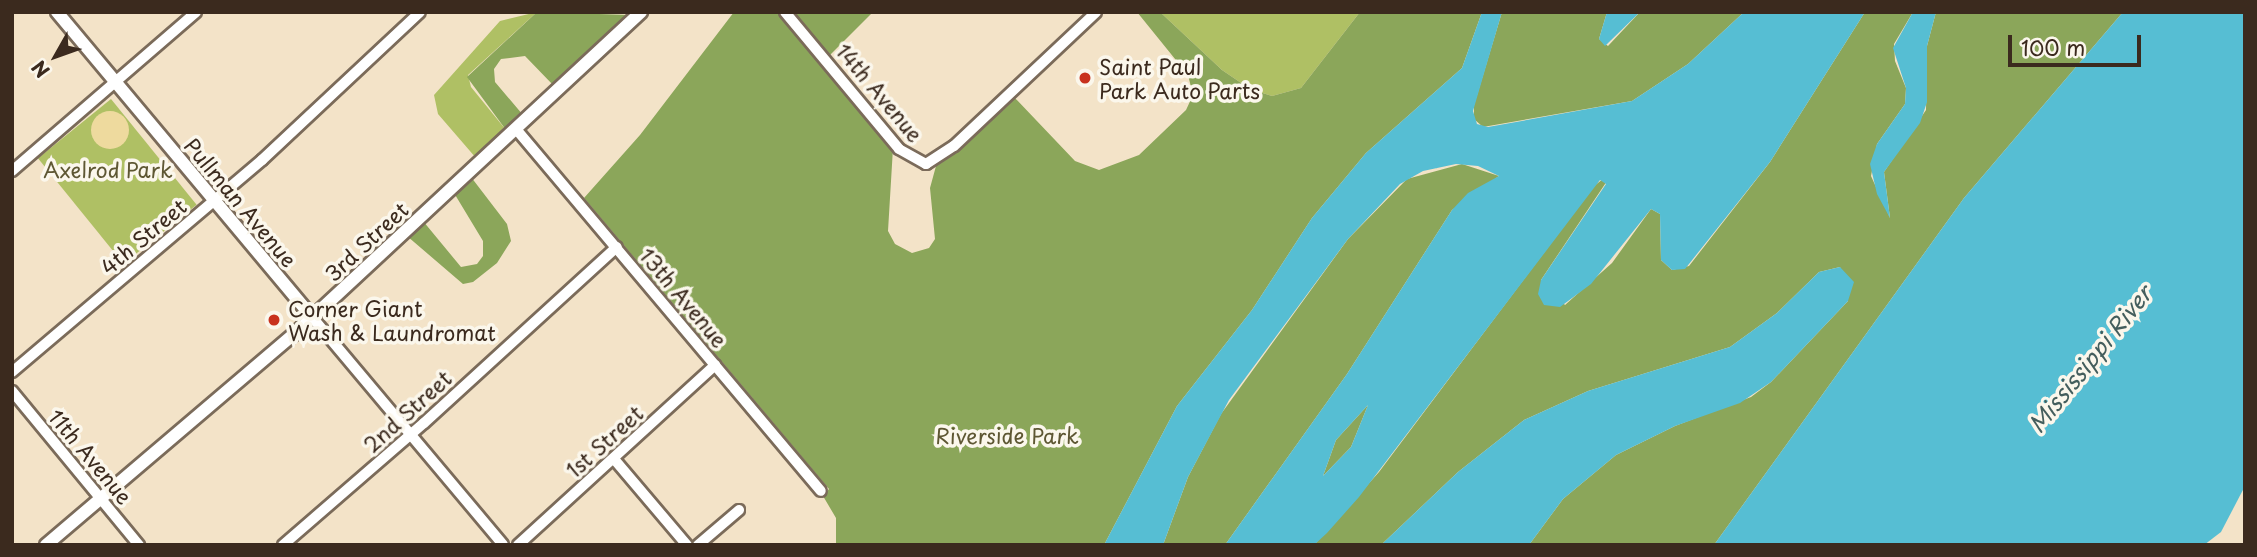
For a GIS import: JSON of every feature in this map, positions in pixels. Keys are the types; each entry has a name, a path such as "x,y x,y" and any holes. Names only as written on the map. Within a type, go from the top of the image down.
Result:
{"street":[{"name":"Pullman Avenue","path":"57,12 503,545"},
{"path":"12,171 195,12"},
{"name":"4th Street","path":"12,372 214,200 420,12"},
{"name":"3rd Street","path":"46,545 312,317 641,12"},
{"name":"14th Avenue","path":"785,12 899,149 920,163 932,162 949,151 1096,12"},
{"name":"13th Avenue","path":"516,129 821,491"},
{"name":"2nd Street","path":"283,545 411,435 617,247"},
{"name":"1st Street","path":"518,545 715,365"},
{"name":"11th Avenue","path":"12,391 139,545"},
{"path":"614,459 687,545"},
{"path":"698,545 739,510"}],"green space":[{"path":"537,12 468,75 471,87 506,130 476,158 438,114 434,95 500,21"},
{"path":"537,12 630,15 554,86 525,56 501,59 494,69 495,82 523,115 506,130 467,77"},
{"name":"Riverside Park","path":"734,12 780,12 893,148 888,231 895,244 912,253 929,248 935,239 930,188 936,166 1014,97 1075,161 1099,170 1139,155 1186,110 1193,95 1188,75 1137,12 1160,12 1222,70 1250,89 1272,96 1301,88 1360,12 1482,12 1462,68 1366,153 1312,218 1252,310 1177,406 1104,545 836,545 836,518 823,496 829,489 584,198 640,135"},
{"path":"790,12 873,12 829,56"},
{"path":"1160,12 1360,12 1301,88 1272,96 1250,89 1222,70"},
{"path":"1502,12 1607,12 1599,39 1608,46 1640,12 1744,12 1688,64 1632,101 1483,127 1474,119 1474,105"},
{"path":"1865,12 1913,12 1894,44 1895,61 1906,88 1905,104 1877,144 1871,176 1890,218 1884,172 1926,110 1927,46 1936,12 2123,12 1964,198 1714,545 1529,545 1563,499 1616,455 1675,426 1751,397 1771,382 1848,301 1840,267 1819,272 1777,313 1730,347 1588,391 1524,420 1458,472 1381,545 1314,545 1379,472 1594,186 1603,179 1607,181 1541,280 1565,305 1612,263 1651,209 1660,214 1661,260 1672,270 1689,266 1770,162"},
{"name":"Axelrod Park","path":"111,99 197,205 124,264 38,158"},
{"path":"1462,164 1499,176 1452,210 1347,374 1225,545 1163,545 1188,477 1221,414 1348,239 1407,179"},
{"path":"471,177 507,224 511,241 497,263 473,282 463,284 407,236 423,221 461,267 477,264 483,256 483,241 454,193"},
{"path":"1368,405 1351,447 1323,476 1336,440"}],"sand":[{"path":"110,111 123,117 129,130 123,143 110,149 97,143 91,130 97,117"}],"water":[{"path":"1482,12 1502,12 1473,111 1477,124 1488,127 1632,101 1688,64 1744,12 1865,12 1770,162 1685,269 1672,270 1661,260 1660,214 1651,209 1591,284 1560,307 1544,305 1538,294 1541,280 1606,184 1600,180 1359,497 1327,533 1314,545 1225,545 1347,374 1452,210 1468,193 1499,176 1478,166 1456,164 1423,171 1400,184 1348,239 1229,400 1188,477 1163,545 1104,545 1177,406 1252,310 1312,218 1366,153 1462,68","holes":["1368,405 1351,447 1323,476 1336,440"]},
{"path":"1607,12 1640,12 1605,46 1599,39"},
{"path":"1913,12 1936,12 1927,46 1927,102 1920,123 1884,172 1890,218 1877,194 1870,164 1877,144 1905,104 1906,88 1893,48"},
{"name":"Mississippi River","path":"2123,12 2245,12 2245,486 2221,532 2204,545 1714,545 1964,198"},
{"path":"1840,267 1854,282 1848,301 1771,382 1740,403 1675,426 1616,455 1563,499 1529,545 1381,545 1458,472 1524,420 1588,391 1730,347 1777,313 1819,272"}],"place":[{"name":"Saint Paul Park Auto Parts","path":"1085,78"},
{"name":"Corner Giant Wash & Laundromat","path":"274,320"}]}
